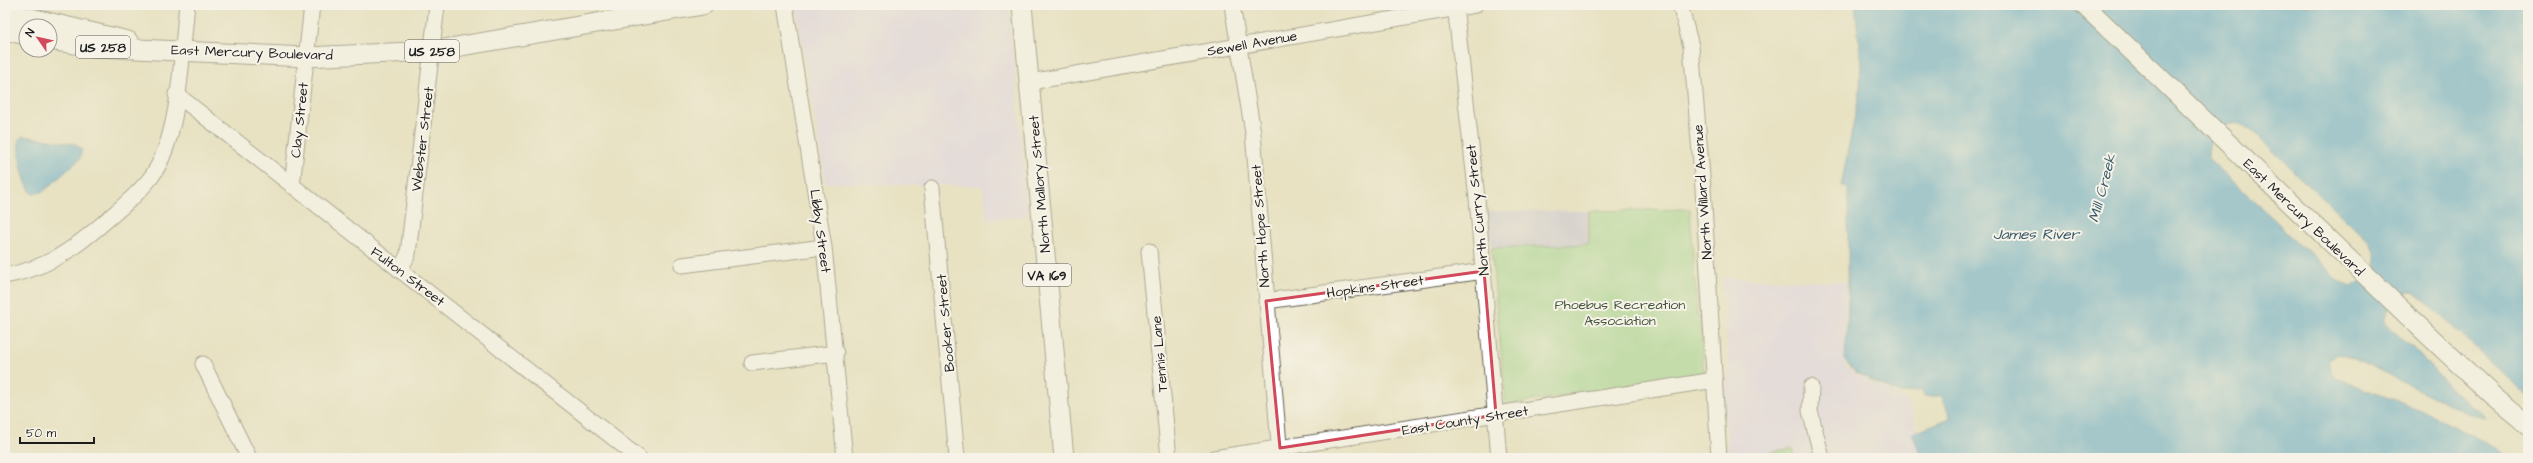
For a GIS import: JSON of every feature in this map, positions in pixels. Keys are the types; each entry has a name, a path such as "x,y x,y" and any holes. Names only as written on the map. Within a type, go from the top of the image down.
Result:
{"main road":[{"name":"East Mercury Boulevard","path":"58,41 95,47 306,57 432,51 703,5"},
{"name":"North Mallory Street","path":"1022,5 1064,458"},
{"name":"East Mercury Boulevard","path":"2084,5 2409,317 2493,396 2528,425"},
{"name":"East Mercury Boulevard","path":"5,12 157,49"},
{"path":"5,30 18,33"}],"street":[{"path":"5,276 34,269 60,258 145,184 160,162 168,143 182,51 187,5"},
{"name":"Clay Street","path":"292,186 312,5"},
{"name":"Webster Street","path":"400,270 408,254 437,5"},
{"name":"Libby Street","path":"785,5 824,247 836,353 845,458"},
{"name":"North Hope Street","path":"1232,5 1240,45 1252,133 1280,453"},
{"name":"Sewell Avenue","path":"1030,82 1456,7 1475,5"},
{"name":"North Willard Avenue","path":"1680,5 1691,46 1715,380 1718,458"},
{"name":"North Curry Street","path":"1456,7 1484,271 1499,458"},
{"name":"Fulton Street","path":"176,94 639,458"},
{"name":"Booker Street","path":"932,188 957,458"},
{"path":"682,265 824,247"},
{"name":"Tennis Lane","path":"1149,251 1169,458"},
{"name":"Hopkins Street","path":"1266,302 1484,271"},
{"path":"752,363 836,353"},
{"path":"203,364 248,458"},
{"name":"East County Street","path":"1214,458 1280,453 1496,415 1715,380"},
{"path":"1811,388 1810,411 1822,458"}],"highlighted area":[{"path":"1484,271 1496,415 1280,448 1266,301"}],"shaded area":[{"path":"1009,5 1028,215 987,221 983,186 826,183 796,6"},
{"path":"1488,211 1589,211 1589,244 1491,248"},
{"path":"1722,278 1847,282 1845,365 1859,376 1899,396 1909,404 1923,446 1924,458 1729,458 1722,390 1729,371"}],"green space":[{"name":"Phoebus Recreation Association","path":"1690,209 1697,315 1700,315 1704,371 1700,372 1700,375 1506,405 1491,248 1589,244 1589,211"},
{"path":"1793,448 1795,458 1772,458 1771,452"}],"water":[{"name":"James River","path":"1855,5 2528,5 2528,397 2427,302 2412,292 2404,293 2388,310 2383,319 2386,325 2411,346 2453,391 2480,412 2485,419 2444,402 2354,358 2338,354 2329,360 2329,367 2332,372 2341,380 2421,410 2496,447 2507,458 1922,458 1912,433 1950,418 1942,396 1924,396 1922,390 1900,394 1855,372 1845,360 1848,311 1848,187 1841,186 1860,90 1861,63","holes":["2229,123 2241,124 2253,132 2368,241 2373,249 2376,263 2371,274 2366,279 2351,287 2340,282 2208,158 2209,145"]},
{"path":"23,136 75,144 82,149 80,159 43,192 33,194 24,176 20,159 18,144 19,139"}],"water label":[{"name":"Mill Creek","path":"2102,188"}]}
